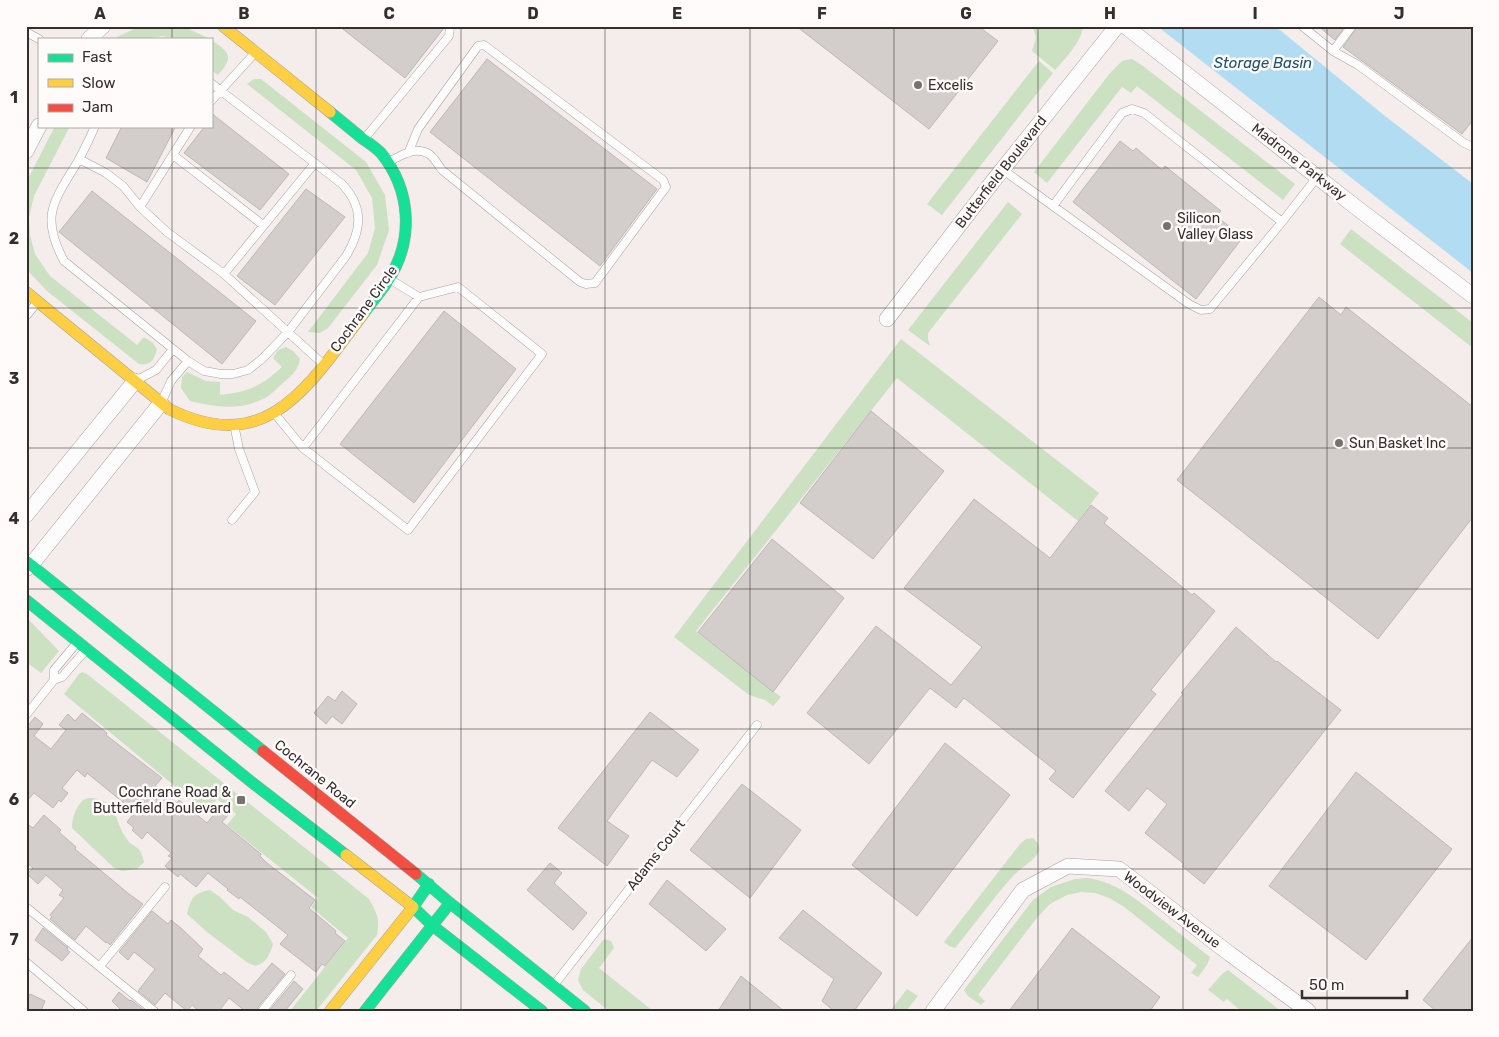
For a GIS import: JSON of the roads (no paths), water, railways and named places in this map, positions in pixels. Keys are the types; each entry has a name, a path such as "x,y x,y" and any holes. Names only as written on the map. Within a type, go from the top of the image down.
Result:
{"main road":[{"name":"Cochrane Circle","path":"26,292 169,409 200,422 234,426 254,422 274,413 302,390 389,279 403,251 408,226 403,195 397,178 388,162 380,152 223,26"},
{"name":"Cochrane Road","path":"28,565 429,884 585,1011"},
{"path":"26,600 254,784 413,907 433,926 542,1011"},
{"path":"330,1011 413,907 429,884"},
{"path":"365,1011 450,903"}],"street":[{"path":"90,38 103,26"},
{"name":"Butterfield Boulevard","path":"887,319 1118,26"},
{"name":"Madrone Parkway","path":"1125,26 1473,296"},
{"path":"26,151 38,128"},
{"path":"26,515 135,381"},
{"path":"28,565 161,403"},
{"name":"Woodview Avenue","path":"933,1011 1023,890 1068,866 1119,869 1308,1011"}],"lane":[{"path":"364,139 449,36 449,26"},
{"path":"1302,26 1332,51 1358,66 1464,143 1473,147"},
{"path":"1332,51 1352,26"},
{"path":"26,32 38,38"},
{"path":"388,162 409,151 429,154 442,170 580,282 586,284 595,283 666,187 663,180 484,44 478,46 418,129 409,151"},
{"path":"212,100 256,52"},
{"path":"94,128 79,159 55,199 52,208 51,222 53,235 64,260 188,362 204,371 221,374 233,374 248,370 262,359 288,332 346,256 352,246 359,219 351,193 342,184 212,84"},
{"path":"1054,206 1122,113 1132,110 1144,113 1282,222"},
{"path":"140,207 190,128"},
{"path":"174,155 263,225"},
{"path":"79,159 106,173 123,186 140,207 167,232 224,274 324,364"},
{"path":"224,274 315,163"},
{"path":"1003,170 1201,310 1210,309 1318,176"},
{"path":"389,279 419,297"},
{"path":"274,413 303,448 408,530 542,354 458,287 419,297 303,448"},
{"path":"26,316 37,302"},
{"path":"135,381 156,370 173,349"},
{"path":"161,403 171,381 188,362"},
{"path":"232,520 255,492 239,450 234,426"},
{"path":"54,680 54,670 78,641"},
{"path":"26,715 54,680 62,677 87,649"},
{"name":"Adams Court","path":"554,986 757,725"},
{"path":"100,966 165,887"},
{"path":"26,908 154,1011"},
{"path":"27,966 84,1011"},
{"path":"262,1011 291,975"}],"water":[{"name":"Storage Basin","path":"1157,26 1275,26 1385,116 1473,184 1473,273"}],"place":[{"name":"Excelis","path":"918,85"},
{"name":"Silicon Valley Glass","path":"1167,226"},
{"name":"Sun Basket Inc","path":"1339,443"},
{"name":"Cochrane Road & Butterfield Boulevard","path":"241,800"}]}
